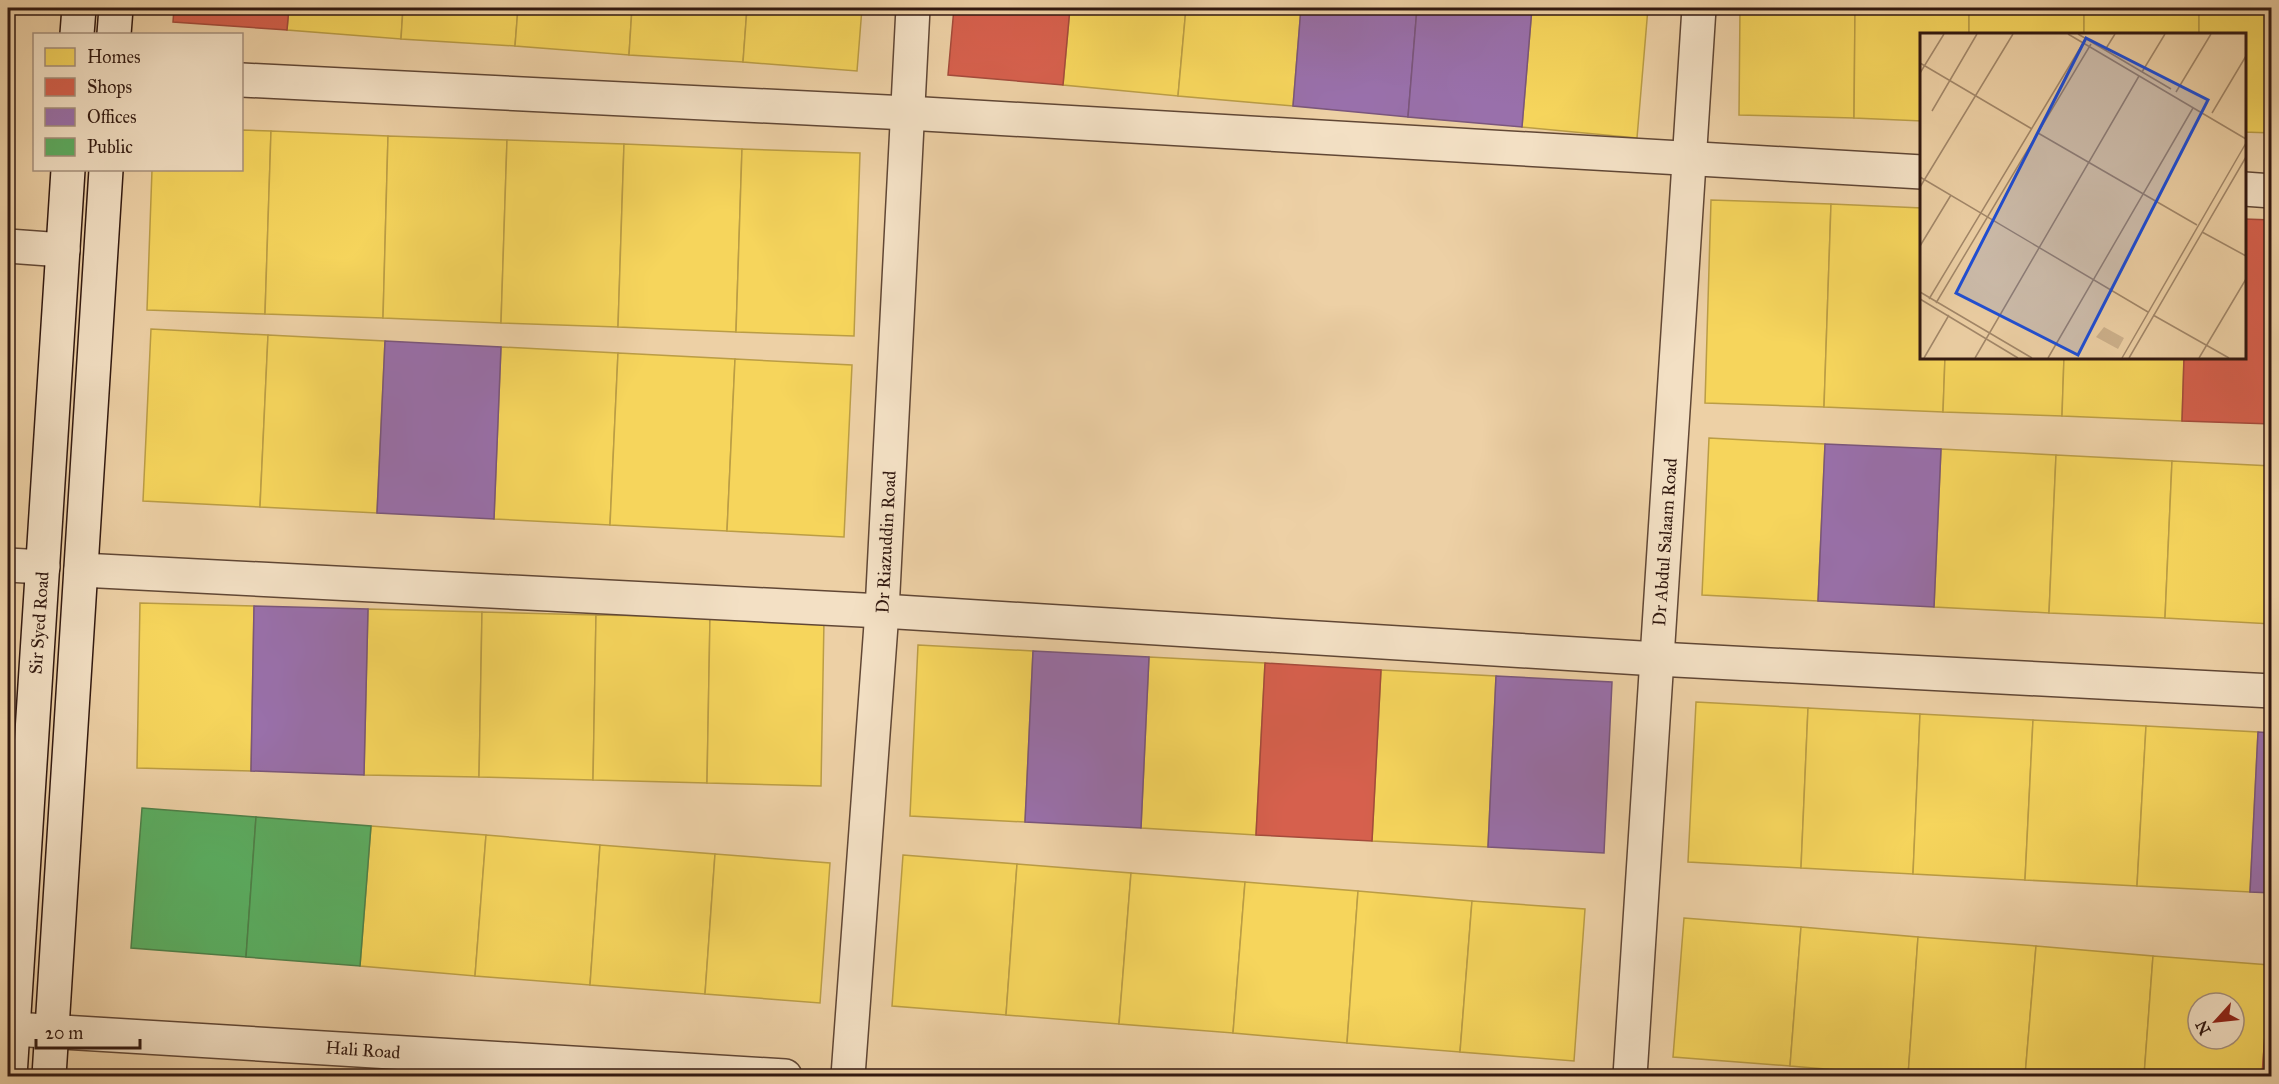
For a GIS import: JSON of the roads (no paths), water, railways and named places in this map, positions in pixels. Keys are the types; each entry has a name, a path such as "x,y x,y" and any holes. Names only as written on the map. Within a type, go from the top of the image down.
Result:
{"street":[{"path":"77,33 79,8"},
{"path":"114,33 116,8"},
{"name":"Dr Riazuddin Road","path":"848,1077 882,611 913,8"},
{"name":"Dr Abdul Salaam Road","path":"1630,1077 1699,8"},
{"path":"243,80 907,113 1920,172"},
{"name":"Sir Syed Road","path":"10,1077 13,1029 14,905 43,567 68,171"},
{"path":"49,1077 106,171"},
{"path":"2246,189 2271,190"},
{"path":"8,246 63,250"},
{"path":"49,468 87,472"},
{"path":"8,565 43,567"},
{"path":"81,570 882,611 1658,659 2271,691"},
{"name":"Hali Road","path":"13,1029 785,1077"}]}
